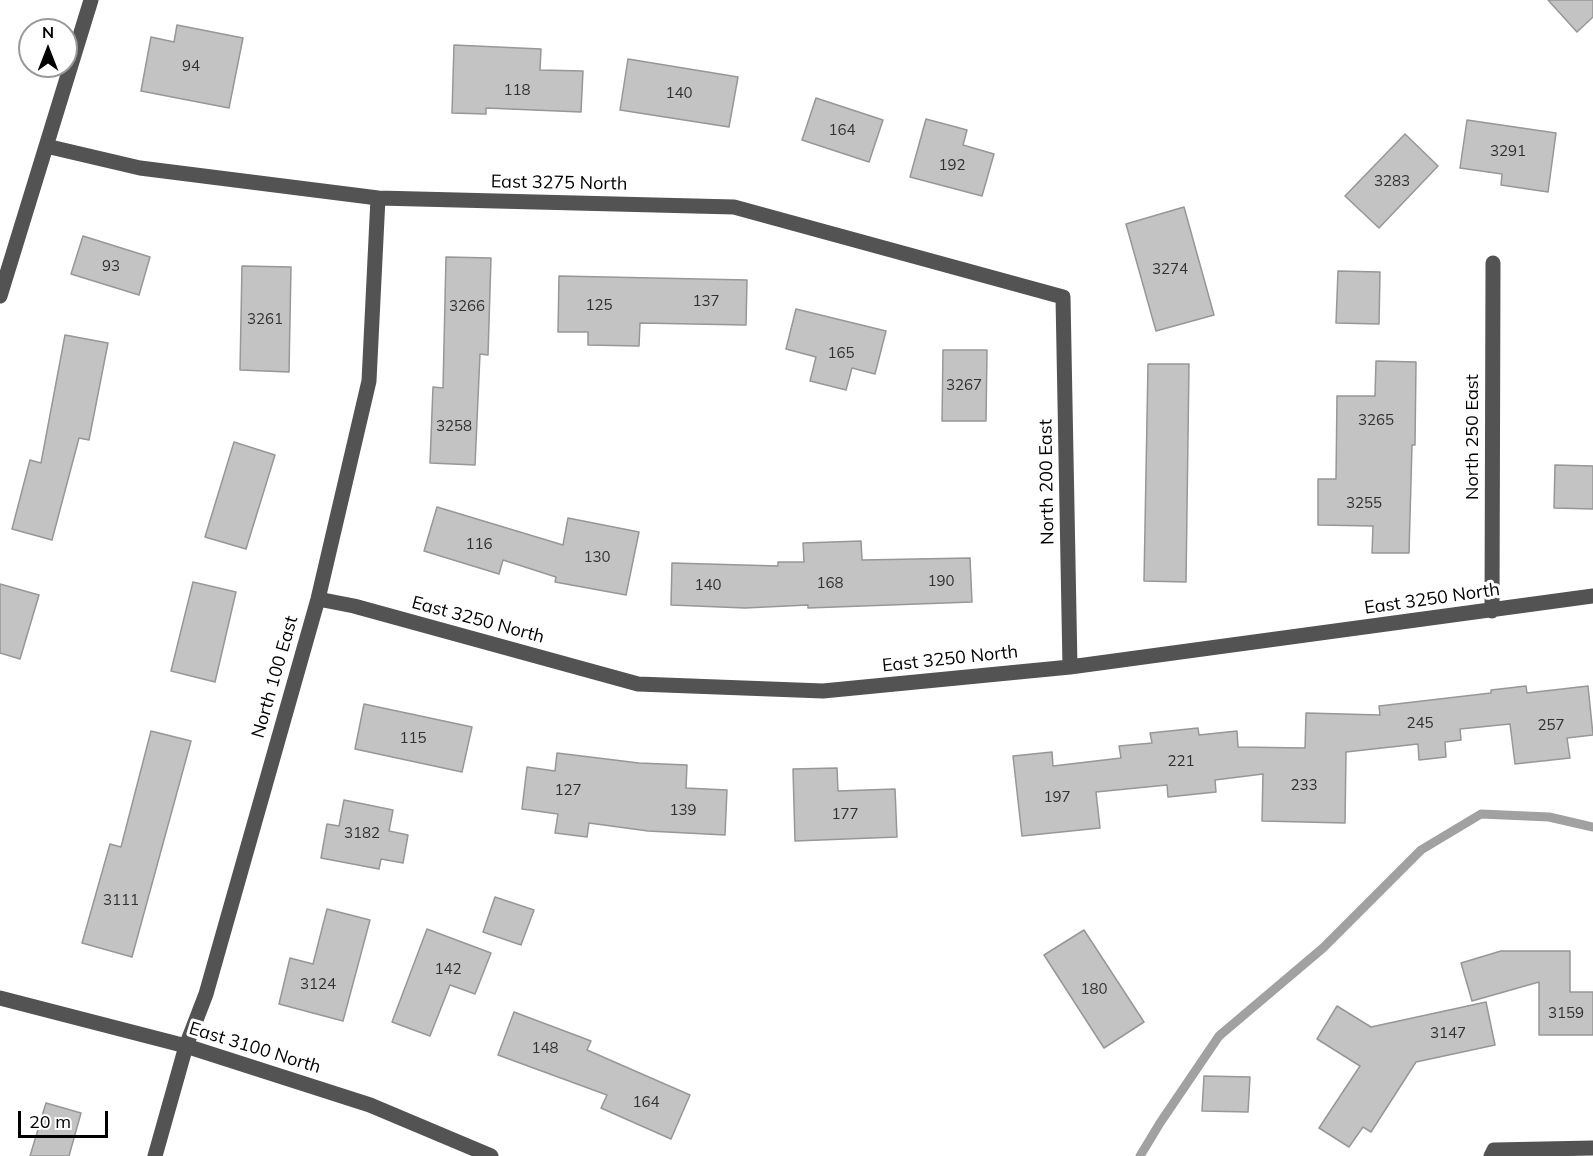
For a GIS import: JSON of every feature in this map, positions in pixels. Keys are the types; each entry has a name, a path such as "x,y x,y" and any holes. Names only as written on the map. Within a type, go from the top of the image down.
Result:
{"street":[{"path":"0,296 90,0"},
{"name":"East 3275 North","path":"46,146 140,168 378,198 734,207 1063,297"},
{"name":"North 100 East","path":"155,1156 186,1046 203,1004 318,599 369,381 378,198"},
{"name":"North 250 East","path":"1492,611 1493,263"},
{"name":"North 200 East","path":"1063,297 1070,667"},
{"name":"East 3250 North","path":"318,599 354,606 638,684 823,691 1070,667 1593,596"},
{"name":"East 3100 North","path":"0,998 186,1046 370,1105 491,1156"},
{"path":"1493,1153 1593,1149"}],"building":[{"path":"1548,0 1593,0 1593,17 1577,32"},
{"path":"177,25 243,38 229,108 141,91 151,37 174,42"},
{"path":"454,45 541,49 540,70 583,71 581,112 486,108 486,114 452,113"},
{"path":"628,59 738,77 729,127 620,110"},
{"path":"816,98 883,120 869,162 802,140"},
{"path":"926,119 967,130 963,145 994,154 982,196 910,177"},
{"path":"1467,120 1556,133 1548,192 1501,185 1502,174 1460,168"},
{"path":"1405,134 1438,166 1379,228 1345,196"},
{"path":"1184,207 1214,315 1156,331 1126,224"},
{"path":"83,236 150,257 139,295 71,274"},
{"path":"446,257 491,258 488,355 480,354 475,465 430,463 433,387 443,388"},
{"path":"242,266 291,267 289,372 240,370"},
{"path":"1338,271 1380,272 1379,324 1336,323"},
{"path":"559,276 747,280 746,325 640,323 639,346 588,345 588,332 558,332"},
{"path":"796,309 886,331 875,374 852,368 846,390 810,381 816,357 786,349"},
{"path":"65,335 108,343 89,440 79,438 52,540 12,529 30,460 41,463"},
{"path":"943,350 987,350 986,421 942,421"},
{"path":"1376,361 1416,362 1415,445 1412,445 1409,553 1372,553 1373,526 1318,525 1318,479 1336,479 1337,396 1375,396"},
{"path":"1148,364 1189,364 1186,582 1144,581"},
{"path":"234,442 275,455 246,549 205,537"},
{"path":"1555,465 1593,466 1593,509 1554,508"},
{"path":"437,507 563,545 568,518 639,532 626,595 555,582 556,577 503,560 499,574 424,551"},
{"path":"861,541 862,560 970,558 972,602 808,608 808,605 745,608 671,605 672,563 778,566 778,562 804,562 803,543"},
{"path":"193,582 236,592 215,682 171,671"},
{"path":"0,584 39,595 20,659 0,653"},
{"path":"1526,686 1527,693 1588,686 1593,735 1567,738 1570,758 1515,764 1510,724 1460,729 1461,740 1445,742 1446,757 1419,760 1418,744 1346,752 1345,823 1262,821 1263,774 1215,780 1216,792 1168,797 1167,785 1096,792 1100,828 1022,836 1013,756 1052,752 1053,766 1121,758 1119,746 1152,743 1150,733 1198,728 1199,735 1237,731 1238,747 1305,748 1306,713 1380,715 1379,706 1491,693 1491,690"},
{"path":"364,704 472,727 462,772 355,749"},
{"path":"151,731 191,741 132,957 82,943 110,844 121,847"},
{"path":"557,753 639,763 687,765 686,788 727,790 725,835 648,831 589,823 587,837 555,833 558,814 522,809 527,767 555,771"},
{"path":"837,768 838,791 895,789 897,837 795,841 793,769"},
{"path":"344,800 393,810 389,831 408,835 403,863 381,859 379,869 321,858 327,824 339,826"},
{"path":"495,897 534,910 521,945 483,932"},
{"path":"327,909 370,920 343,1021 279,1004 290,958 313,964"},
{"path":"427,929 491,953 475,994 450,985 430,1036 392,1022"},
{"path":"1084,930 1144,1022 1104,1048 1044,955"},
{"path":"1501,951 1570,951 1570,992 1593,992 1593,1035 1539,1035 1539,982 1472,1001 1461,963"},
{"path":"1486,1002 1495,1045 1416,1062 1371,1132 1363,1127 1349,1147 1319,1128 1360,1066 1317,1039 1337,1006 1371,1027"},
{"path":"514,1012 591,1041 587,1050 690,1095 671,1139 601,1108 607,1095 498,1055"},
{"path":"1204,1076 1250,1077 1248,1112 1202,1111"},
{"path":"46,1103 81,1113 69,1156 30,1156"}],"waterway":[{"path":"1140,1156 1219,1036 1323,948 1421,850 1481,814 1549,817 1593,827"}]}
